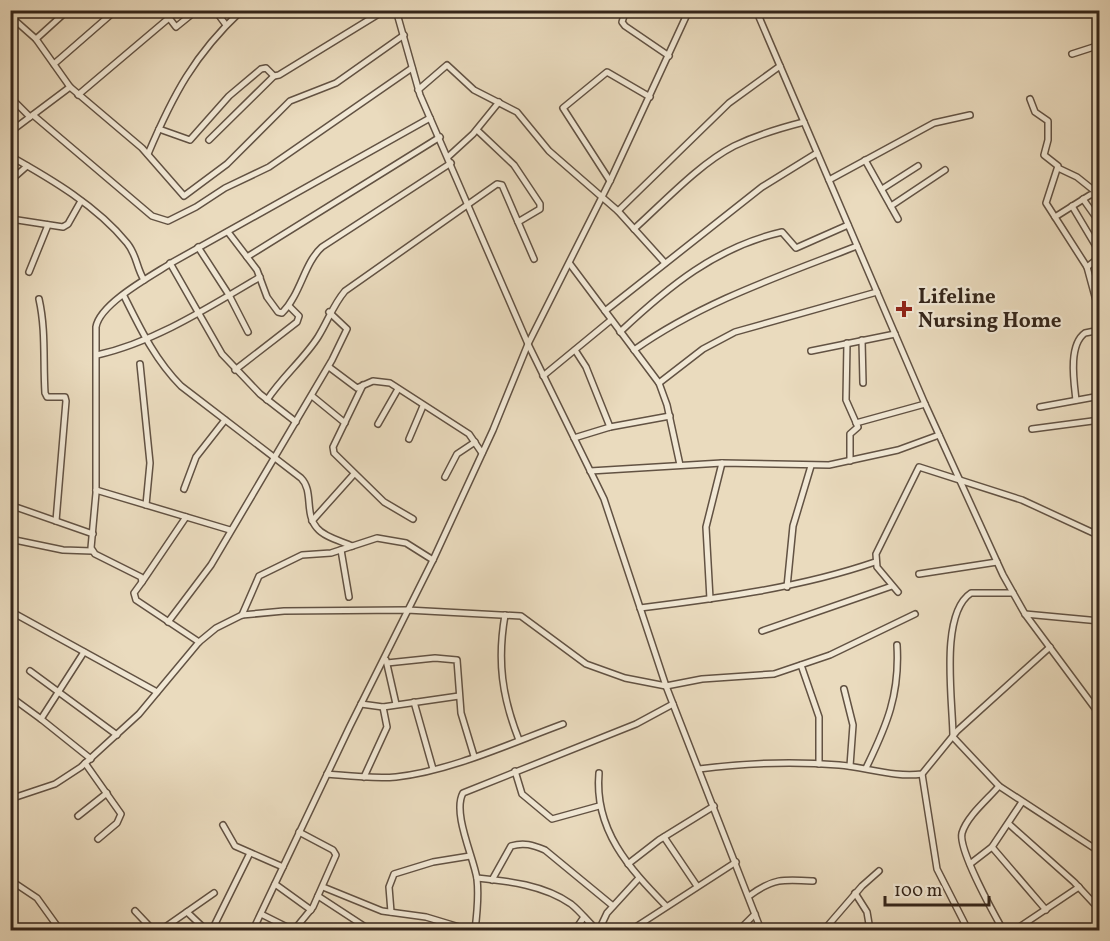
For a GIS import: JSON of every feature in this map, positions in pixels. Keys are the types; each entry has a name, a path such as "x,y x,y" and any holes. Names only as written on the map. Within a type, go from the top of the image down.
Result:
{"street":[{"path":"36,39 68,10"},
{"path":"54,64 116,10"},
{"path":"78,95 168,13 178,27 197,10"},
{"path":"215,10 226,25"},
{"path":"148,154 172,97 185,77 206,47 242,10"},
{"path":"209,140 274,76 325,49 385,10"},
{"path":"396,10 418,90 449,156 528,344 604,499 666,686 761,930"},
{"path":"253,930 433,560 483,453 528,344 610,182 689,10"},
{"path":"756,10 925,404 997,562 1025,614 1100,714"},
{"path":"626,11 622,22 625,26 669,56"},
{"path":"10,16 36,39 70,87 148,154 181,194 186,196 243,149 290,101 336,83 404,35"},
{"path":"1072,54 1100,45"},
{"path":"418,90 447,65 474,90 517,112 549,151 618,211 665,263"},
{"path":"618,211 729,103 780,66"},
{"path":"159,129 190,140 229,96 261,69 266,68 274,76"},
{"path":"10,97 152,216 164,222 190,211 225,188 269,167 412,68"},
{"path":"610,182 563,108 607,72 650,97"},
{"path":"10,132 70,87"},
{"path":"1030,99 1035,112 1047,119 1048,141 1044,155 1056,163 1058,168 1077,177 1098,193"},
{"path":"449,156 477,130 499,102"},
{"path":"829,180 934,123 970,116"},
{"path":"92,551 96,489 98,319 144,280 170,263 430,118"},
{"path":"634,229 694,175 732,147 767,131 804,122"},
{"path":"477,130 509,159 540,204 540,209 518,222"},
{"path":"247,257 440,137"},
{"path":"605,311 762,187 817,153"},
{"path":"10,156 81,201 127,243 144,280"},
{"path":"865,160 898,219"},
{"path":"228,232 260,277 267,297 278,312 282,313 289,306 317,252 451,163"},
{"path":"10,181 27,166"},
{"path":"882,189 918,166"},
{"path":"1058,168 1046,200 1087,267 1100,315"},
{"path":"891,206 945,170"},
{"path":"267,400 284,376 320,335 330,312 345,291 501,183 534,259"},
{"path":"1055,217 1083,199 1098,193"},
{"path":"1083,199 1100,223"},
{"path":"11,219 66,226 81,201"},
{"path":"1072,206 1100,255 1087,267"},
{"path":"28,272 48,225"},
{"path":"620,332 687,275 742,243 782,232 796,248 848,225"},
{"path":"634,350 681,319 723,298 857,246"},
{"path":"198,247 229,295 248,332"},
{"path":"170,263 210,338 235,370 267,400 296,422"},
{"path":"570,264 659,383 670,416 680,465"},
{"path":"97,355 145,338 197,313 260,277"},
{"path":"659,383 703,349 735,332 877,292"},
{"path":"124,296 145,338 174,379 306,482 312,521 322,533 352,546"},
{"path":"39,299 45,330 42,356 46,396 63,397 66,402 56,521"},
{"path":"235,370 297,322 299,316 289,306"},
{"path":"168,622 211,565 328,367 347,329 330,312"},
{"path":"543,376 611,320"},
{"path":"1076,400 1074,366 1077,343 1085,333 1100,330"},
{"path":"811,351 895,334"},
{"path":"862,340 863,383"},
{"path":"847,343 846,400 858,428 850,436 850,461"},
{"path":"575,350 586,367 610,427"},
{"path":"140,364 150,463 146,505"},
{"path":"328,367 355,387 385,380 464,430 483,453"},
{"path":"363,385 333,450 336,457 392,509 412,519"},
{"path":"378,424 398,389"},
{"path":"312,396 345,423"},
{"path":"1040,407 1100,396"},
{"path":"856,423 925,404"},
{"path":"409,439 423,406"},
{"path":"574,438 610,427 670,416"},
{"path":"184,489 196,457 225,420"},
{"path":"1032,429 1100,420"},
{"path":"590,471 722,463 811,466 850,461 898,450 939,435"},
{"path":"445,477 457,454 476,442"},
{"path":"710,599 705,527 722,463"},
{"path":"1100,464 1100,482"},
{"path":"787,587 793,526 811,466"},
{"path":"640,608 787,587 875,562 919,467 1022,500 1100,536"},
{"path":"312,521 354,474"},
{"path":"96,489 230,530"},
{"path":"10,505 93,534"},
{"path":"186,517 134,593 136,600 199,642"},
{"path":"10,539 63,550 92,551 137,574 142,582"},
{"path":"242,615 262,574 302,555 341,550 370,539 392,540 418,549 433,560"},
{"path":"341,550 349,597"},
{"path":"875,562 898,592"},
{"path":"919,574 997,562"},
{"path":"762,631 892,586"},
{"path":"1013,592 971,592 960,603 951,637 953,736 999,786 1100,852"},
{"path":"10,799 55,784 85,764 117,735 199,642 216,627 242,615 284,611 407,610 521,616 586,664 625,678 666,686 702,679 774,674 830,655 915,614"},
{"path":"10,611 157,692"},
{"path":"1025,614 1100,621"},
{"path":"505,615 500,674 504,698 519,740"},
{"path":"866,768 892,708 898,667 897,645"},
{"path":"968,930 937,869 922,774 953,736 1050,648"},
{"path":"41,719 84,652"},
{"path":"385,655 396,704"},
{"path":"387,663 454,658 458,665 459,696 474,756"},
{"path":"801,665 819,717 819,764"},
{"path":"30,671 117,735"},
{"path":"844,689 853,725 850,766"},
{"path":"361,704 383,707 459,696"},
{"path":"15,700 91,759"},
{"path":"414,702 433,769"},
{"path":"476,930 477,878 470,856 461,795 515,771 636,724 673,704"},
{"path":"364,777 387,727 383,707"},
{"path":"327,774 398,777 474,756 563,724"},
{"path":"85,764 122,817 98,839"},
{"path":"699,769 738,764 819,764 922,774"},
{"path":"515,771 522,794 552,819 599,806"},
{"path":"599,773 599,806 603,822 617,850 639,878 666,906"},
{"path":"999,786 962,832 970,864 1003,930"},
{"path":"78,816 107,794"},
{"path":"970,864 992,848 1022,802"},
{"path":"628,864 664,837 714,806"},
{"path":"1009,824 1079,887 1100,910"},
{"path":"223,825 233,844 283,867"},
{"path":"261,914 293,930 311,910 323,887 335,852 299,832"},
{"path":"664,837 697,886"},
{"path":"492,880 511,846 522,843 545,850 613,906"},
{"path":"992,848 1046,910"},
{"path":"212,930 250,853"},
{"path":"391,912 389,887 394,874 433,862 470,856"},
{"path":"631,930 736,862"},
{"path":"824,930 855,893 879,871"},
{"path":"477,878 539,889 570,904 598,930 613,906 639,878"},
{"path":"10,880 37,898 60,930"},
{"path":"749,896 766,883 776,880 813,881"},
{"path":"275,884 311,910"},
{"path":"323,887 364,905 426,917 468,930"},
{"path":"1015,930 1079,887"},
{"path":"161,930 214,893"},
{"path":"855,893 867,912 870,930"},
{"path":"318,896 370,930"},
{"path":"135,911 153,930"},
{"path":"187,912 207,930"},
{"path":"739,930 755,914"},
{"path":"574,930 584,917"},
{"path":"10,920 20,930"}],"place":[{"name":"Lifeline Nursing Home","path":"904,309"}]}
